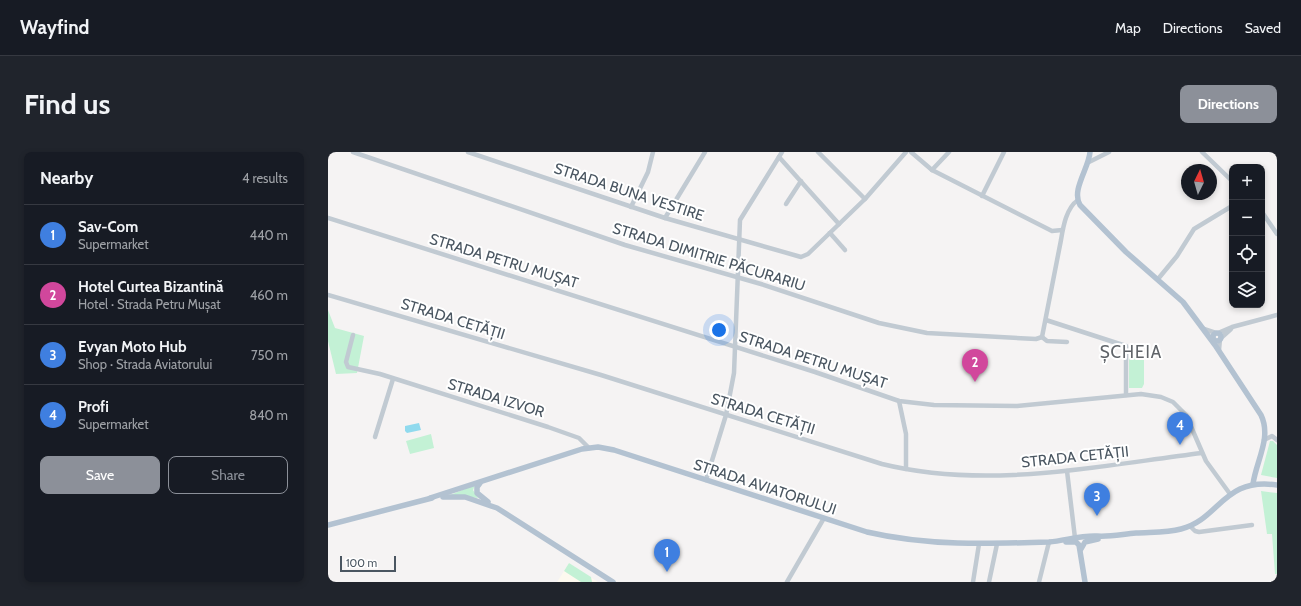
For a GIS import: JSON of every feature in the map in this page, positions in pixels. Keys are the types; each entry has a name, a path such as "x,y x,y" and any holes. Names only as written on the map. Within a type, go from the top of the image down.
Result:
{"main road":[{"path":"1090,152 1089,162 1079,189 1078,200 1083,208 1114,240 1183,302 1204,329 1216,337 1219,350 1262,415 1265,429 1264,440 1253,484"},
{"name":"STRADA AVIATORULUI","path":"430,498 589,448 614,450 862,531 886,537 956,544 997,544 1049,542 1075,538 1168,531 1190,526"},
{"path":"480,482 477,487 477,493 587,567 612,582"},
{"path":"1190,526 1230,494 1253,484 1277,485"},
{"path":"328,525 430,498 465,497 498,508"},
{"path":"1085,582 1082,549 1085,542 1101,537"},
{"path":"1058,541 1076,542 1082,549"},
{"path":"587,567 606,582"}],"street":[{"name":"STRADA DIMITRIE PĂCURARIU","path":"353,152 626,245 737,278 854,316 911,331 972,337 1036,339 1042,337 1047,341 1067,342"},
{"name":"STRADA BUNA VESTIRE","path":"468,152 665,218 801,257 808,254 830,233"},
{"path":"631,207 648,172 653,152"},
{"path":"665,218 705,152"},
{"path":"706,480 726,415 734,373 738,239 742,215 782,152"},
{"path":"818,152 865,199"},
{"path":"845,250 830,233 865,199 906,152"},
{"path":"911,152 932,170 982,196 1052,232 1062,230"},
{"path":"932,170 949,152"},
{"path":"982,196 1004,152"},
{"path":"1089,162 1109,152"},
{"path":"1202,152 1229,178"},
{"path":"779,157 839,224"},
{"path":"786,204 801,181"},
{"path":"1042,337 1062,230 1072,205 1078,200"},
{"path":"1158,279 1177,256 1194,229 1229,208"},
{"path":"1265,216 1277,234"},
{"name":"STRADA PETRU MUȘAT","path":"328,218 735,348 815,372 899,401 934,405 1017,406 1126,395 1153,395 1174,402 1186,415 1202,453 1230,494"},
{"name":"STRADA CETĂȚII","path":"328,295 601,376 882,464 906,469 996,476 1067,471 1202,453"},
{"path":"1216,337 1236,326 1277,315"},
{"path":"1046,320 1126,346 1126,395"},
{"name":"STRADA IZVOR","path":"352,335 346,362 348,366 575,436 582,440 589,448"},
{"path":"375,438 393,379"},
{"path":"899,401 906,434 906,469"},
{"path":"1264,440 1272,436 1277,440"},
{"path":"1067,471 1075,538"},
{"path":"787,582 824,518"},
{"path":"1190,526 1195,531 1199,532 1252,525"},
{"path":"1039,582 1049,542"},
{"path":"973,582 979,544"},
{"path":"989,582 997,544"}],"shaded area":[{"path":"569,563 598,582 557,582"}],"green space":[{"path":"328,310 335,328 364,336 357,373 336,374 328,341"},
{"path":"1129,357 1142,357 1144,359 1144,384 1142,388 1129,388"},
{"path":"431,434 434,448 410,454 406,441"},
{"path":"1270,441 1273,441 1277,445 1277,478 1261,475"},
{"path":"475,485 473,490 478,498 450,495"},
{"path":"1261,491 1277,493 1277,574 1275,574 1272,534 1267,534"},
{"path":"569,563 591,577 592,582 581,582 564,571"}],"water":[{"path":"419,423 421,430 407,433 405,431 405,426"}],"place":[{"name":"Hotel Curtea Bizantină","path":"975,382"},
{"name":"Profi","path":"1180,445"},
{"name":"Evyan Moto Hub","path":"1097,516"},
{"name":"Sav-Com","path":"667,572"}],"district":[{"name":"ȘCHEIA","path":"1131,352"}]}
